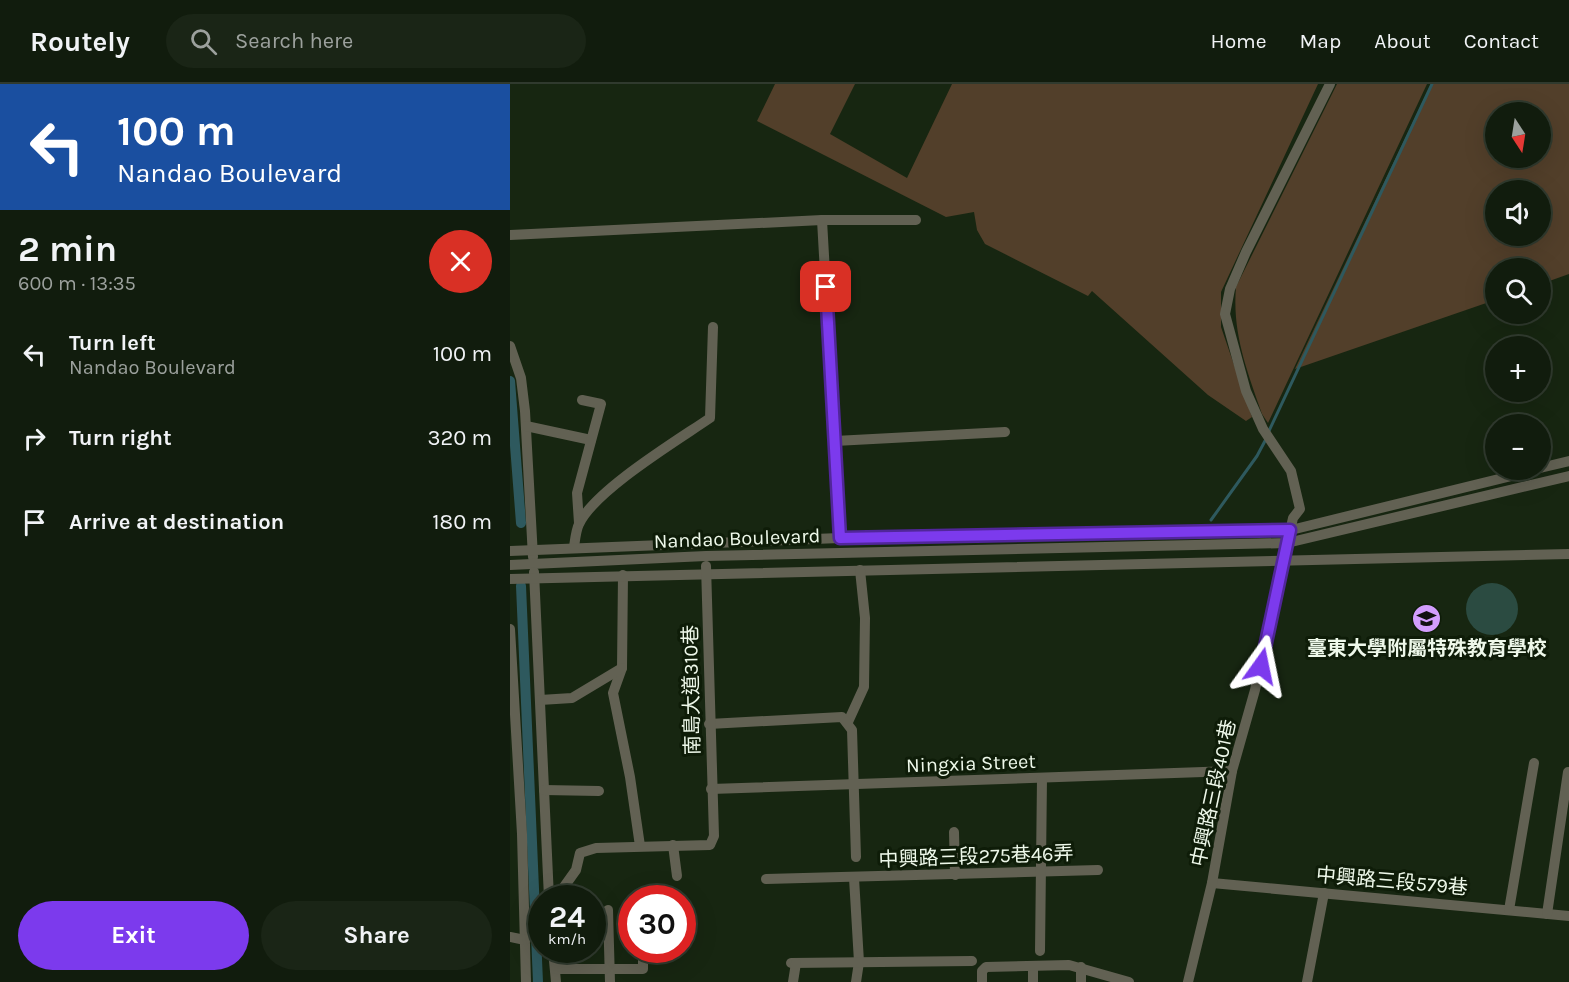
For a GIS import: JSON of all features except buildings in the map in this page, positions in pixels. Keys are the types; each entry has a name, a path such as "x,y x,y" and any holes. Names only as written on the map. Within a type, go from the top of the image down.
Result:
{"street":[{"name":"中興路三段401巷","path":"1188,982 1212,883 1232,771 1256,690 1290,530 1300,508 1291,471 1263,429 1246,391 1225,315 1230,289 1330,84"},
{"path":"510,236 822,220 916,220"},
{"path":"822,220 840,538"},
{"path":"579,523 601,498 641,465 710,418 713,327"},
{"path":"510,346 521,378 526,426 534,550 548,885"},
{"path":"574,547 579,523 577,493 601,404 582,400"},
{"path":"526,426 591,440"},
{"path":"835,441 1005,432"},
{"name":"Nandao Boulevard","path":"1551,466 1569,461"},
{"name":"Nandao Boulevard","path":"510,565 706,556 1287,543 1569,476"},
{"name":"Nandao Boulevard","path":"510,551 840,538 1290,530 1493,480"},
{"name":"南島大道310巷","path":"673,845 710,845 714,836 704,542"},
{"path":"510,579 1569,554"},
{"path":"848,722 864,687 865,618 860,570"},
{"path":"623,575 622,668 613,693 630,777 640,846"},
{"path":"510,629 513,747 522,834 526,982"},
{"path":"540,700 572,698 622,668"},
{"path":"710,724 842,717 848,722 852,730 856,857"},
{"path":"1509,910 1534,762"},
{"name":"Ningxia Street","path":"711,789 1232,771"},
{"path":"1547,914 1568,772"},
{"path":"1040,951 1042,778"},
{"path":"544,790 598,790"},
{"path":"510,832 522,834"},
{"path":"954,832 955,875"},
{"path":"565,885 576,870 580,853 596,848 673,845 677,876"},
{"name":"中興路三段275巷46弄","path":"766,879 1098,870"},
{"path":"854,878 859,962 855,982"},
{"name":"中興路三段579巷","path":"1212,883 1569,916"},
{"path":"1307,982 1324,893"},
{"path":"608,910 610,982"},
{"path":"510,937 525,940"},
{"path":"794,982 794,963 972,961"},
{"path":"554,963 555,982"},
{"path":"555,969 643,969 643,963"},
{"path":"982,982 982,971 986,967 1081,967 1129,982"},
{"path":"1033,967 1033,982"},
{"path":"1081,967 1081,982"}],"shaded area":[{"path":"775,84 855,84 830,134 907,178 952,84 1318,84 1221,292 1221,327 1252,417 1246,421 1208,395 1092,291 1088,296 985,244 977,230 974,212 946,217 757,121"},
{"path":"1337,84 1427,84 1268,423 1262,414 1242,352 1236,320 1236,287"},
{"path":"1431,84 1569,84 1569,274 1551,280 1551,258 1485,258 1485,303 1295,369"}],"waterway":[{"path":"1268,433 1432,84"},
{"path":"510,381 521,523"},
{"path":"1211,520 1257,456 1266,439"},
{"path":"521,586 538,982"}],"place":[{"name":"臺東大學附屬特殊教育學校","path":"1427,618"}],"route":[{"path":"826,287 840,538 1290,530 1261,666"}]}
